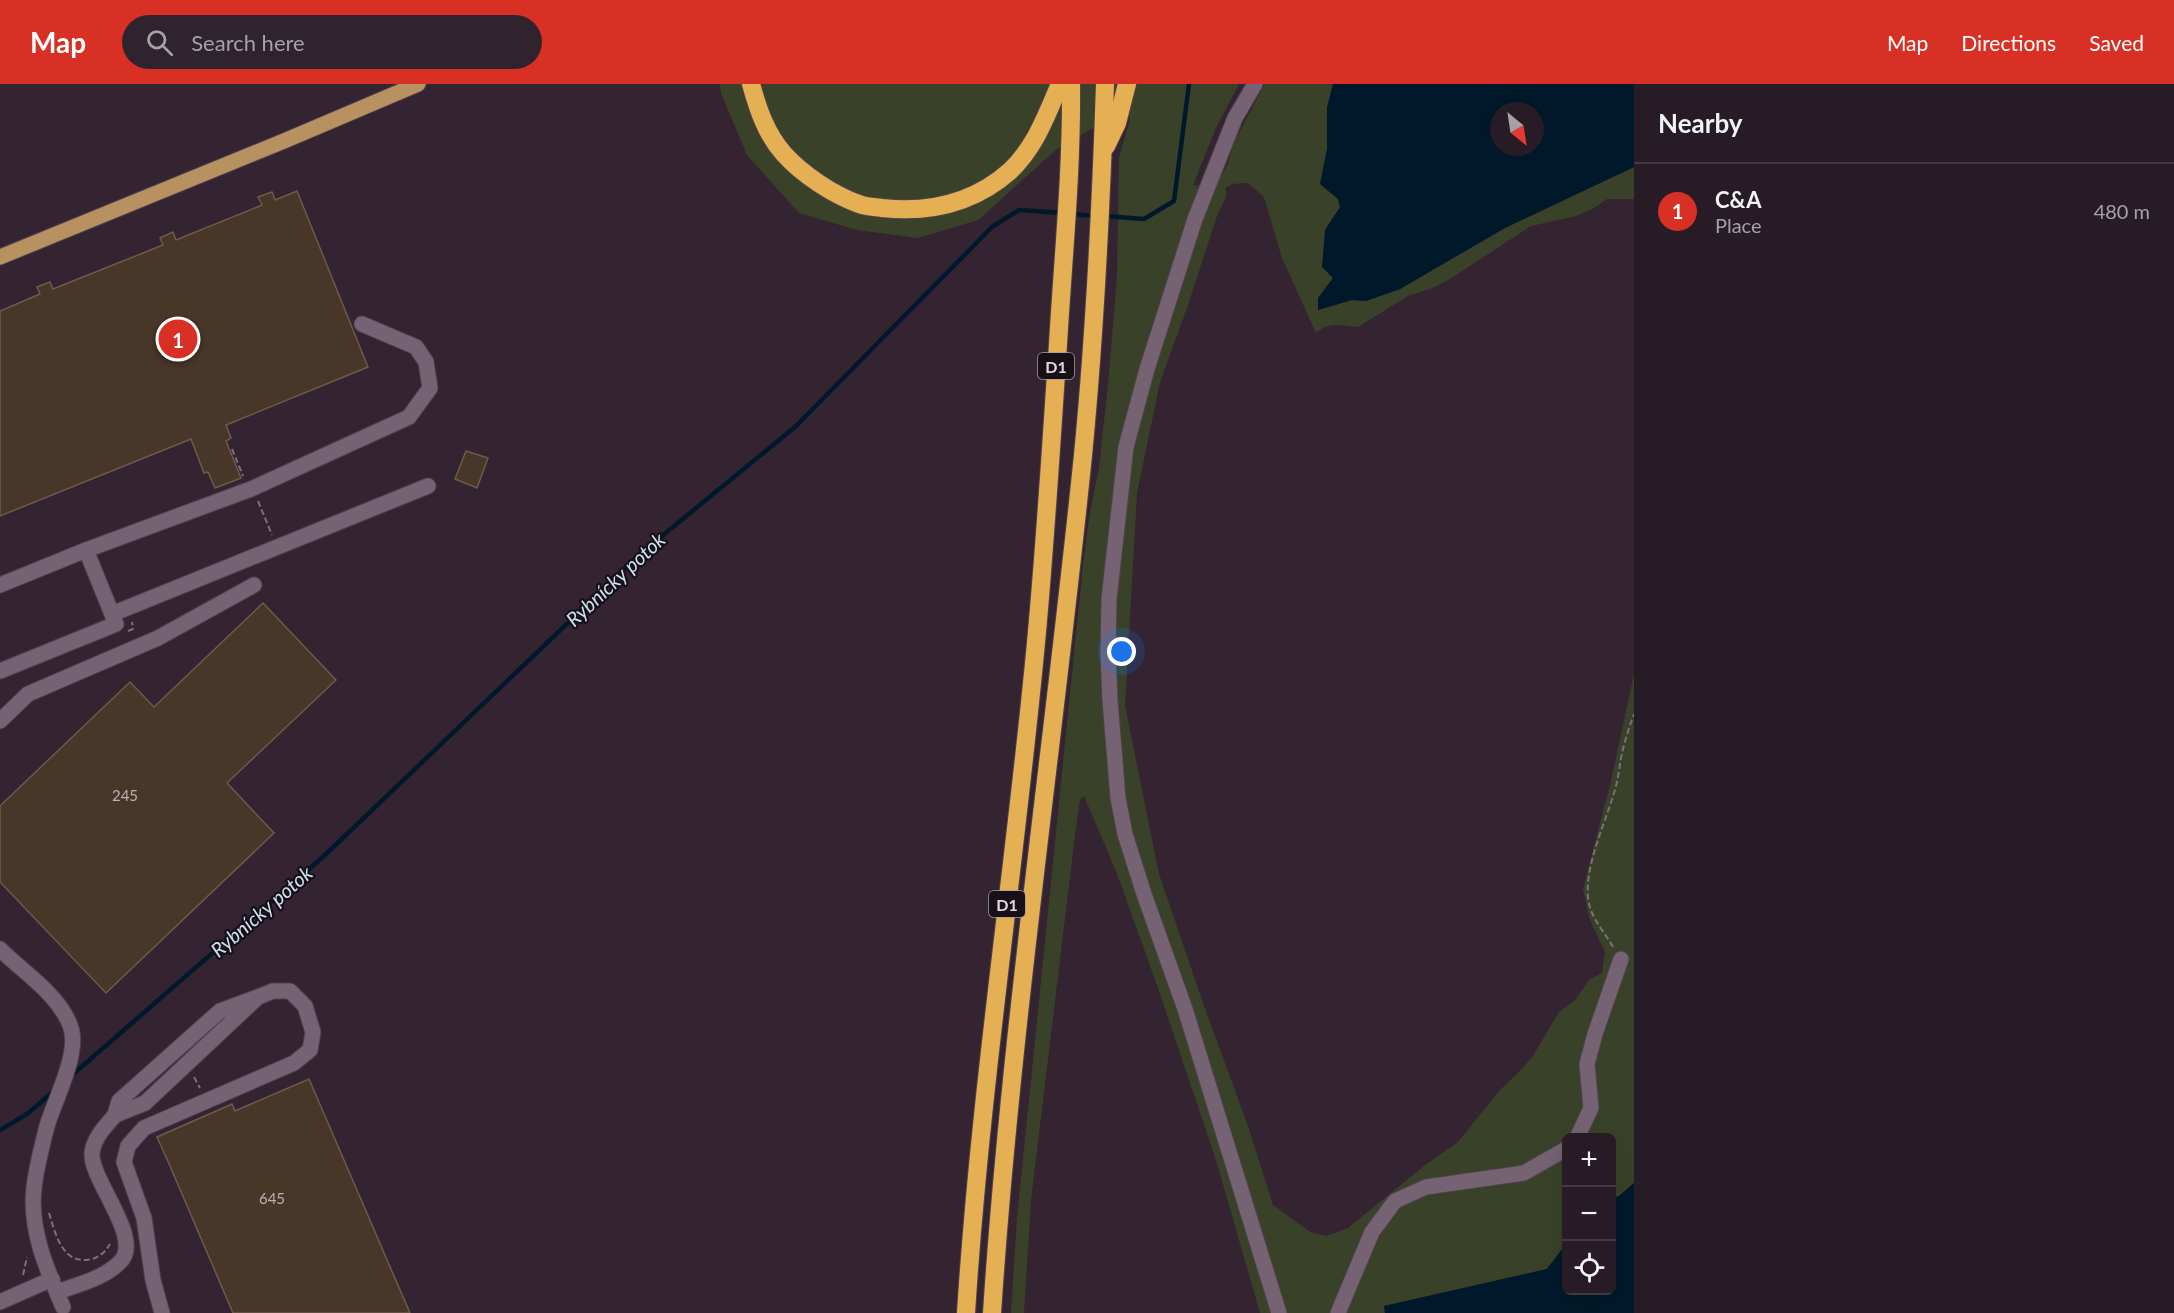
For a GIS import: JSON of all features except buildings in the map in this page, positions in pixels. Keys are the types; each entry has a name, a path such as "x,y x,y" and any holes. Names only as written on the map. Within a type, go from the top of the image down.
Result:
{"highway":[{"path":"751,84 760,116 782,153 811,179 860,205 906,210 938,207 958,202 985,189 1008,172 1035,140 1060,84"},
{"name":"D1","path":"966,1313 980,1142 1035,654 1065,237 1071,84"},
{"name":"D1","path":"992,1313 1006,1145 1083,454 1100,236 1105,84"},
{"path":"1104,150 1117,123 1127,84"}],"main road":[{"path":"2,255 418,84"}],"lane":[{"path":"1255,84 1235,118 1195,219 1147,369 1126,447 1109,599 1108,654 1118,798 1125,834 1185,1009 1279,1313"},
{"path":"0,585 86,550 251,489 409,417 430,388 426,362 417,347 362,324"},
{"path":"112,614 428,486"},
{"path":"0,671 116,624 86,550"},
{"path":"0,721 28,694 158,638 254,585"},
{"path":"0,949 62,1007 72,1028 72,1056 48,1125 34,1188 33,1213 41,1251 60,1302"},
{"path":"1579,1133 1592,1108 1587,1064 1622,959"},
{"path":"0,1302 60,1302 104,1275 122,1260 126,1241 92,1155 99,1133 116,1115 145,1103 258,997 273,991 290,991 305,1006 313,1032 310,1050 294,1064 144,1128 128,1146 124,1162 144,1218 153,1280 162,1313"},
{"path":"1338,1313 1371,1232 1395,1201 1426,1187 1524,1173 1562,1151"}],"path":[{"path":"1622,959 1599,927 1592,912 1588,899 1588,886 1634,714"}],"green space":[{"path":"720,84 1239,84 1216,128 1193,185 1215,187 1228,164 1233,144 1265,84 1333,84 1327,108 1327,149 1320,184 1338,199 1340,207 1325,230 1333,278 1318,298 1318,310 1352,300 1366,301 1400,289 1505,228 1634,167 1634,199 1607,199 1576,216 1531,226 1453,277 1435,287 1408,296 1358,327 1331,326 1316,333 1282,258 1264,197 1248,183 1232,184 1225,188 1227,194 1217,216 1160,382 1137,493 1125,706 1159,874 1248,1126 1273,1205 1310,1232 1326,1236 1348,1228 1424,1166 1458,1142 1499,1091 1533,1056 1559,1012 1575,1000 1589,980 1602,973 1605,952 1590,920 1583,889 1611,781 1634,674 1634,1183 1616,1197 1616,1133 1562,1133 1562,1249 1547,1269 1384,1306 1385,1313 1260,1313 1216,1160 1157,985 1116,871 1084,796 1080,800 1076,827 1031,1200 1024,1313 1011,1313 1017,1219 1083,565 1099,468 1108,385 1117,276 1119,158 1130,119 1126,109 1057,149 978,220 918,238 857,230 799,213 747,155 721,93"}],"water":[{"path":"1333,84 1634,84 1634,167 1505,228 1400,289 1366,301 1352,300 1318,310 1318,298 1333,278 1322,267 1325,230 1340,207 1338,199 1320,184 1327,149 1327,108"},
{"path":"1634,1183 1634,1313 1385,1313 1384,1306 1547,1269 1562,1249 1562,1295 1616,1295 1616,1197"}],"waterway":[{"name":"Rybnícky potok","path":"1105,216 1144,219 1174,201 1189,84"},
{"name":"Rybnícky potok","path":"71,1076 324,856 640,554 795,427 992,227 1019,210 1063,213"},
{"name":"Rybnícky potok","path":"1072,214 1096,216"},
{"name":"Rybnícky potok","path":"0,1130 27,1114 54,1091"}],"place":[{"name":"C&A","path":"178,339"}]}
